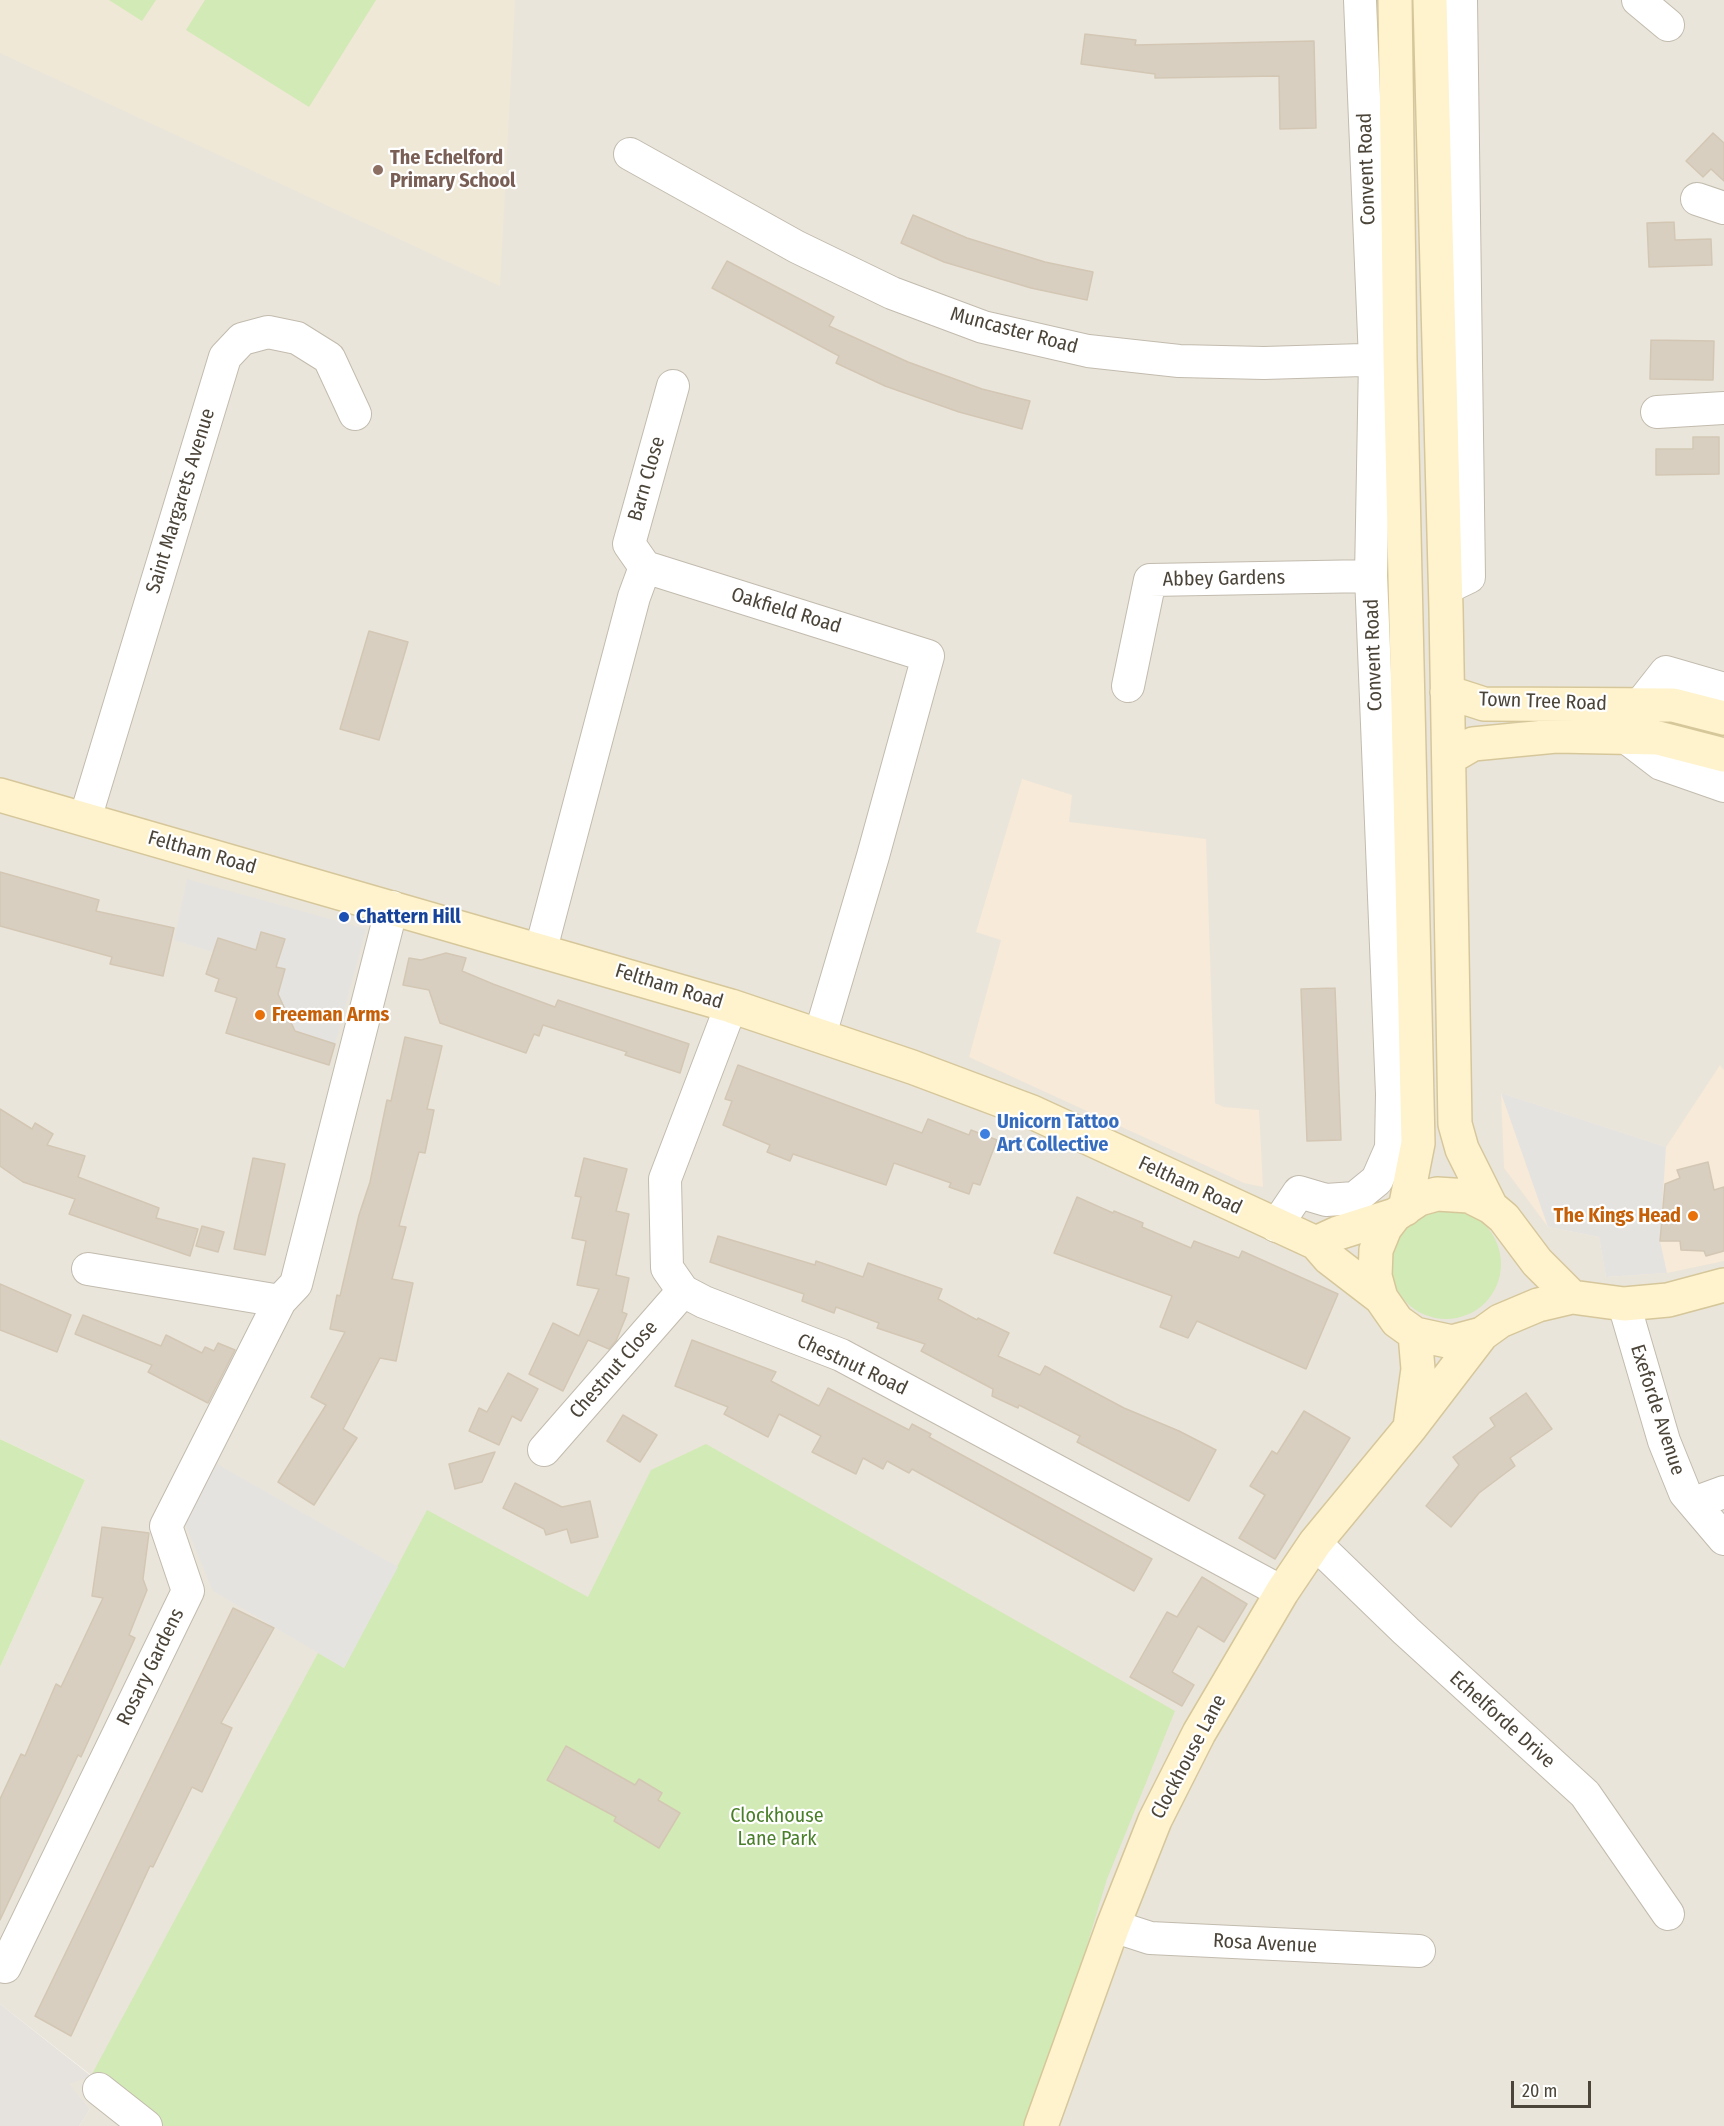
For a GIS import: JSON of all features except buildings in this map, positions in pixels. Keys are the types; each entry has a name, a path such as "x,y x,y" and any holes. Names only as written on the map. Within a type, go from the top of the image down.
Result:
{"main road":[{"name":"Convent Road","path":"1395,0 1388,360 1408,715 1418,1143 1400,1212"},
{"path":"1430,0 1446,588 1455,1124 1462,1149 1491,1207"},
{"name":"Town Tree Road","path":"1447,692 1484,704 1673,705 1724,717"},
{"name":"Town Tree Road","path":"1449,758 1473,744 1556,736 1658,738 1724,755"},
{"name":"Feltham Road","path":"0,795 541,949 731,1006 820,1035 1032,1112 1316,1243 1329,1258 1381,1298"},
{"path":"1316,1243 1400,1212 1419,1200 1437,1194 1469,1196 1491,1207 1504,1218 1516,1237 1572,1297"},
{"path":"1400,1212 1385,1228 1376,1250 1374,1276 1381,1298 1397,1321 1415,1334 1452,1342 1538,1305 1572,1297 1595,1302 1624,1304 1668,1300 1724,1286"},
{"path":"1491,1327 1510,1310 1520,1287 1523,1263 1516,1237"},
{"name":"Clockhouse Lane","path":"1041,2126 1113,1926 1155,1820 1194,1743 1282,1592 1316,1543 1491,1327"},
{"path":"1410,1428 1418,1369 1415,1334"}],"street":[{"name":"Convent Road","path":"1276,1226 1299,1192 1326,1200 1355,1198 1377,1180 1391,1148 1392,1094 1371,576 1388,360 1360,0"},
{"path":"1446,588 1469,577 1461,0"},
{"path":"1638,0 1668,25"},
{"name":"Muncaster Road","path":"630,154 797,247 892,293 983,327 1088,351 1179,361 1388,360"},
{"name":"Saint Margarets Avenue","path":"85,819 225,357 242,339 268,332 297,338 329,358 355,414"},
{"name":"Barn Close","path":"645,567 629,544 673,386"},
{"path":"1657,412 1724,408"},
{"path":"541,949 634,597 645,567"},
{"name":"Oakfield Road","path":"645,567 928,656 873,856 820,1035"},
{"name":"Abbey Gardens","path":"1128,686 1150,580 1371,576"},
{"path":"1640,705 1666,672 1724,689"},
{"path":"1627,738 1661,764 1724,786"},
{"path":"88,1269 280,1301 296,1284 392,907"},
{"name":"Chestnut Road","path":"731,1006 665,1179 667,1268 683,1290 704,1302 841,1355 1282,1592"},
{"name":"Chestnut Close","path":"544,1450 683,1290"},
{"name":"Rosary Gardens","path":"5,1967 188,1591 166,1526 280,1301"},
{"name":"Exeforde Avenue","path":"1624,1304 1664,1441 1685,1493 1724,1539"},
{"path":"1694,1503 1724,1492"},
{"name":"Echelforde Drive","path":"1316,1543 1406,1631 1585,1794 1668,1914"},
{"name":"Rosa Avenue","path":"1113,1926 1150,1938 1419,1951"},
{"path":"99,2089 146,2126"}],"shaded area":[{"path":"0,0 1724,0 1724,2126 79,2126 90,2109 68,2084 91,2075 0,2004 0,1667 85,1480 0,1439"},
{"name":"The Echelford Primary School","path":"0,0 515,0 500,286 0,53"},
{"path":"1022,779 1072,795 1069,822 1206,839 1215,1103 1224,1107 1259,1110 1263,1187 1244,1183 969,1057 1001,940 976,932"},
{"path":"187,879 366,929 335,1044 295,1031 278,994 285,970 276,967 284,939 262,932 256,950 218,938 213,952 174,940"},
{"path":"1720,1065 1724,1070 1724,1261 1667,1273 1606,1277 1599,1237 1548,1227 1504,1168 1501,1093 1666,1147"},
{"path":"1501,1093 1666,1147 1660,1241 1667,1273 1606,1277 1599,1237 1548,1227"},
{"path":"217,1464 398,1567 344,1668 213,1591 184,1521"},
{"path":"0,2004 91,2076 69,2084 90,2109 79,2126 0,2126"}],"green space":[{"path":"109,0 156,0 142,21"},
{"path":"205,0 376,0 309,107 186,30"},
{"path":"1446,1209 1467,1213 1485,1225 1497,1243 1501,1264 1497,1285 1485,1303 1467,1315 1446,1319 1425,1315 1407,1303 1395,1285 1391,1264 1395,1243 1407,1225 1425,1213"},
{"path":"0,1439 85,1480 0,1667"},
{"name":"Clockhouse Lane Park","path":"706,1444 1175,1711 1107,1879 1059,2038 1027,2126 156,2126 91,2076 318,1653 344,1668 427,1510 588,1597 651,1470"}],"place":[{"name":"The Echelford Primary School","path":"378,170"},
{"name":"Chattern Hill","path":"344,917"},
{"name":"Freeman Arms","path":"260,1015"},
{"name":"Unicorn Tattoo Art Collective","path":"985,1134"},
{"name":"The Kings Head","path":"1693,1216"}]}
